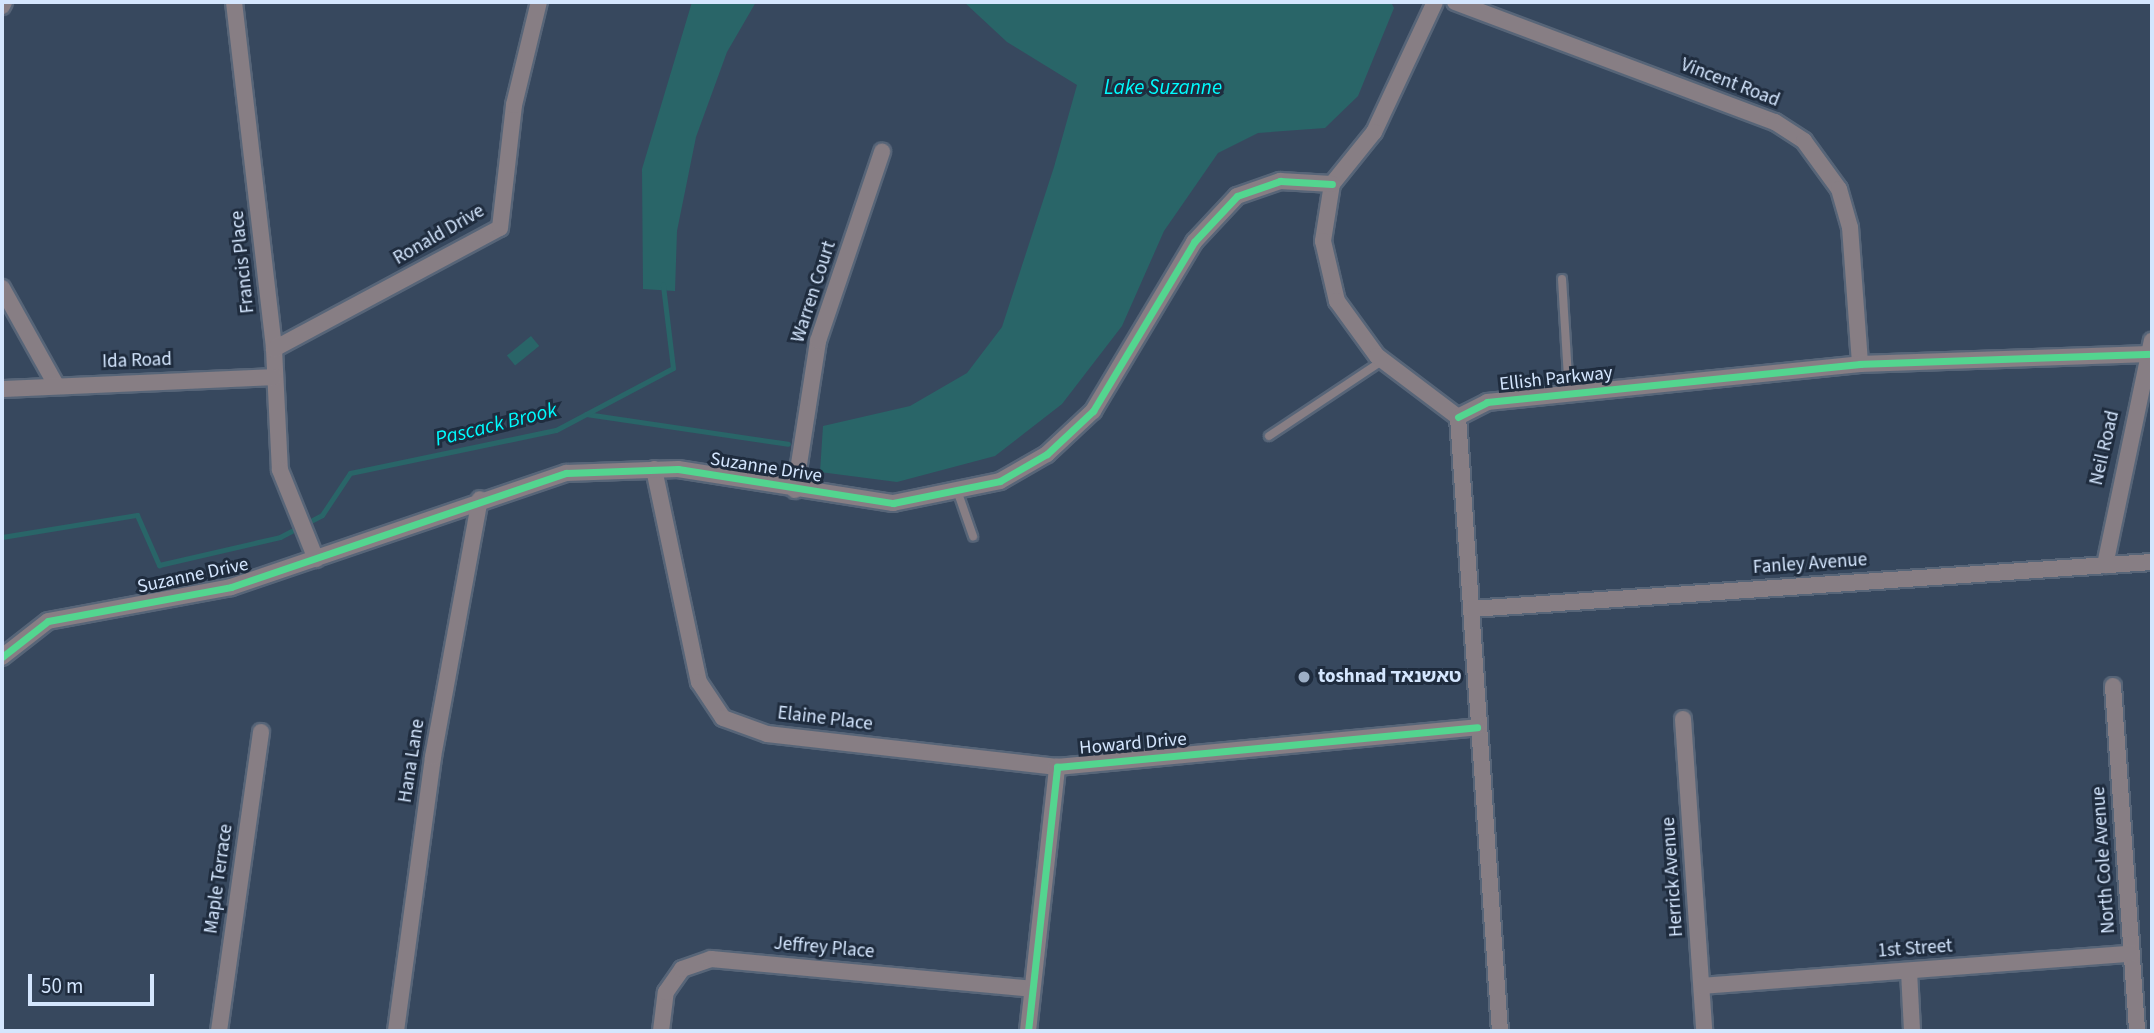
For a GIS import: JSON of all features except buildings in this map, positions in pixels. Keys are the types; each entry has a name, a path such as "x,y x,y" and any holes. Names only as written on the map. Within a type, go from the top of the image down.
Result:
{"street":[{"name":"Francis Place","path":"234,2 274,349 280,470 309,531 316,559"},
{"name":"Ronald Drive","path":"274,349 500,228 514,105 539,2"},
{"path":"1435,2 1374,132 1332,184 1324,241 1337,301 1382,361 1458,417 1477,727 1500,1031"},
{"name":"Vincent Road","path":"1455,2 1775,122 1804,141 1839,189 1850,227 1860,364"},
{"name":"Warren Court","path":"795,490 818,341 883,152"},
{"name":"Suzanne Drive","path":"2,657 48,621 230,587 316,559 480,499 566,473 654,469 893,503 958,493 1000,481 1047,454 1093,411 1194,242 1237,196 1280,181 1332,184"},
{"path":"2,288 56,385"},
{"name":"Ellish Parkway","path":"1458,417 1487,402 1569,393 1860,364 2151,347"},
{"name":"Neil Road","path":"2105,565 2151,347"},
{"name":"Ida Road","path":"2,389 274,377"},
{"name":"Elaine Place","path":"654,469 699,682 723,718 767,734 1058,767"},
{"name":"Hana Lane","path":"396,1031 433,757 480,499"},
{"name":"Fanley Avenue","path":"1471,609 2152,562"},
{"name":"North Cole Avenue","path":"2113,686 2137,1031"},
{"name":"Herrick Avenue","path":"1683,719 1704,1031"},
{"name":"Howard Drive","path":"1028,1031 1058,767 1477,727"},
{"name":"Maple Terrace","path":"219,1031 261,732"},
{"name":"1st Street","path":"1702,986 2132,954"},
{"name":"Jeffrey Place","path":"660,1031 666,992 682,970 711,959 1032,989"},
{"path":"1909,971 1912,1031"}],"lane":[{"path":"1562,279 1569,393"},
{"path":"1269,436 1382,361"},
{"path":"958,493 973,536"}],"water":[{"path":"692,2 756,2 727,52 696,137 677,231 675,291 643,289 642,169"},
{"name":"Lake Suzanne","path":"964,2 1391,2 1394,8 1358,96 1325,128 1258,133 1218,153 1164,231 1122,326 1062,404 995,456 897,482 820,472 823,426 910,406 967,373 1002,327 1054,167 1077,85 1007,42"},
{"path":"531,336 539,346 515,366 507,356"}],"waterway":[{"name":"Pascack Brook","path":"2,537 137,515 159,565 280,537 322,515 350,473 556,430 673,368 663,285"},
{"path":"586,414 788,444"}],"cycle path":[{"path":"2,657 48,621 231,587 566,473 678,469 893,503 1000,481 1047,454 1093,411 1194,242 1237,196 1280,181 1332,184"},
{"path":"1458,417 1487,402 1860,364 2149,354"},
{"path":"1028,1031 1057,767 1477,727"}],"place":[{"name":"toshnad טאשנאד","path":"1304,677"}]}
